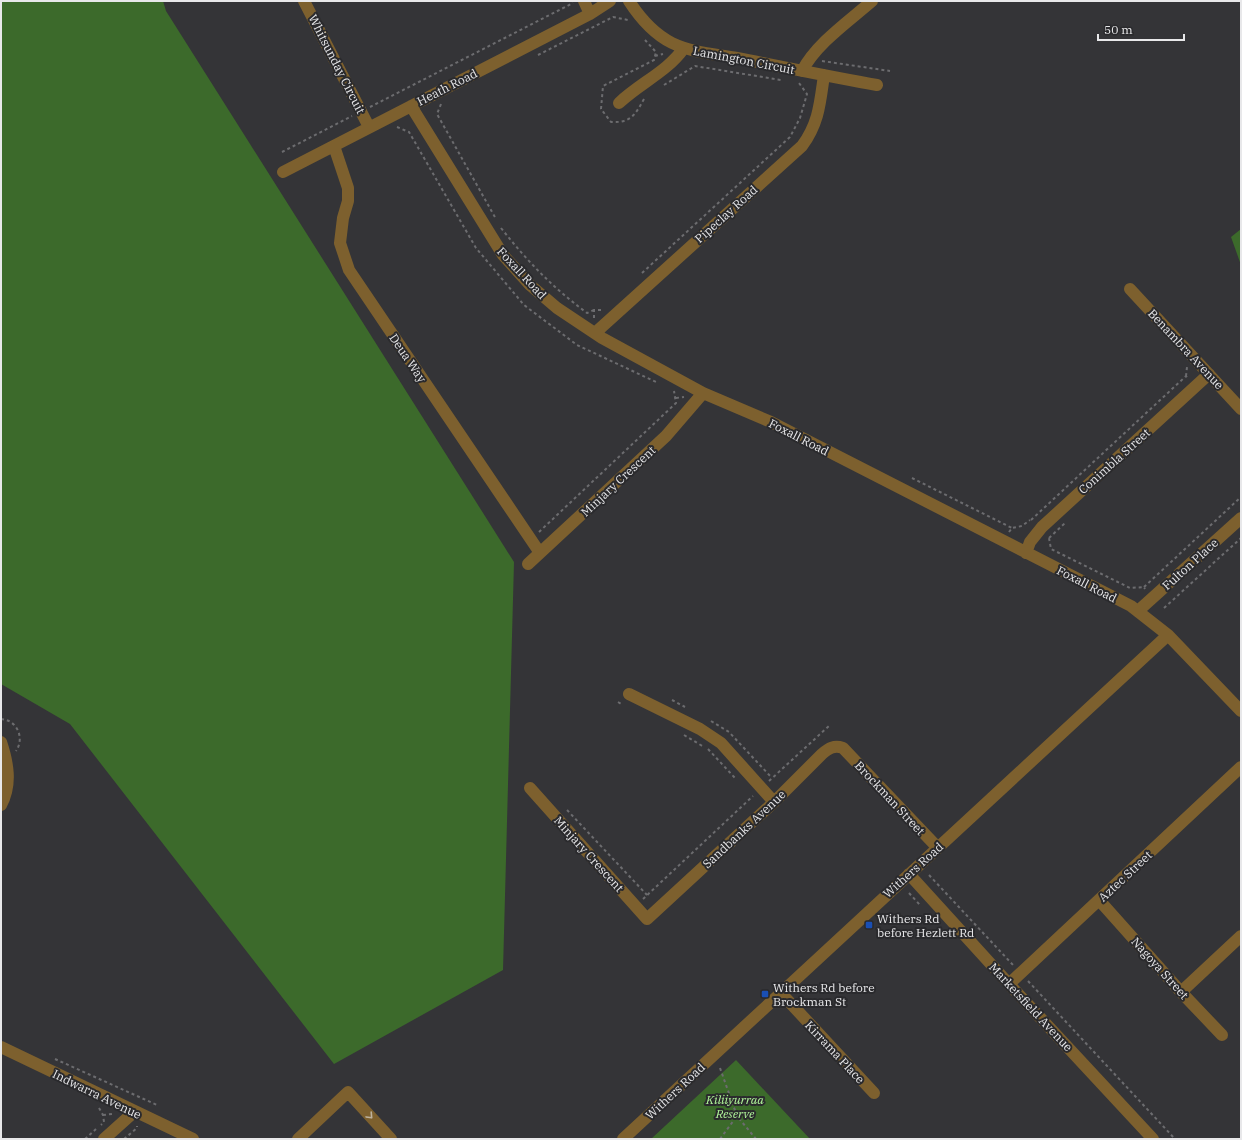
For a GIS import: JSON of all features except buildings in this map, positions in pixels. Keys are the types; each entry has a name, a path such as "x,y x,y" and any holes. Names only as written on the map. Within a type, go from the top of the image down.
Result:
{"street":[{"name":"Whitsunday Circuit","path":"304,1 369,127"},
{"path":"584,1 590,14"},
{"name":"Heath Road","path":"283,172 590,14 610,1"},
{"name":"Lamington Circuit","path":"629,1 646,23 655,31 672,43 684,48 877,86"},
{"path":"802,71 808,59 872,1"},
{"path":"618,103 668,67 684,48"},
{"name":"Pipeclay Road","path":"595,333 802,146 812,132 818,114 824,75"},
{"name":"Foxall Road","path":"411,106 503,255 530,285 557,308 595,333 703,393 771,422 1138,611 1168,635 1241,711"},
{"name":"Deua Way","path":"334,146 348,188 348,201 343,218 340,243 349,270 540,553"},
{"name":"Benambra Avenue","path":"1130,289 1241,409"},
{"name":"Conimbla Street","path":"1026,553 1030,542 1040,528 1210,374"},
{"name":"Minjary Crescent","path":"528,564 666,436 703,393"},
{"name":"Fulton Place","path":"1138,611 1241,518"},
{"name":"Withers Road","path":"624,1139 1168,635"},
{"path":"629,694 700,729 721,744 757,792 774,802"},
{"path":"1,742 8,772 7,785 1,804"},
{"name":"Sandbanks Avenue","path":"647,919 774,802 829,748 837,746 843,748"},
{"name":"Brockman Street","path":"843,748 938,848"},
{"name":"Aztec Street","path":"1009,984 1241,767"},
{"name":"Minjary Crescent","path":"530,788 647,919"},
{"name":"Marketsfield Avenue","path":"909,874 1153,1139"},
{"name":"Nagoya Street","path":"1099,900 1181,992 1222,1035"},
{"path":"1181,992 1241,936"},
{"name":"Kirrama Place","path":"780,993 874,1093"},
{"name":"Indwarra Avenue","path":"1,1047 193,1139"},
{"path":"298,1139 348,1092 392,1139"},
{"path":"104,1139 134,1112"}],"path":[{"path":"282,152 578,1"},
{"path":"538,56 613,17 628,20 632,25"},
{"path":"642,36 656,52 654,60 603,86 601,110 611,122 620,122 632,117 645,96"},
{"path":"808,59 890,71"},
{"path":"664,85 695,66 784,80"},
{"path":"637,278 790,137 800,118 807,94 799,83 792,81"},
{"path":"441,104 437,114 497,220"},
{"path":"391,130 398,127 409,132 476,248 524,305 577,345 661,384"},
{"path":"500,227 529,263 566,297 587,313 594,310 602,311 607,305"},
{"path":"594,310 595,333"},
{"path":"528,537 539,532 676,403 675,391 668,388"},
{"path":"912,478 1012,528 1022,526 1030,520 1049,538 1050,549 1130,588 1144,587 1241,497"},
{"path":"1049,538 1066,522"},
{"path":"1003,541 1012,528"},
{"path":"1164,608 1241,538"},
{"path":"1144,587 1154,597"},
{"path":"618,702 625,706"},
{"path":"636,906 830,724"},
{"path":"680,733 708,749 738,781"},
{"path":"748,791 757,792"},
{"path":"563,806 647,895"},
{"path":"929,875 1175,1139"},
{"path":"51,1057 157,1105"},
{"path":"720,1068 737,1116 756,1139"},
{"path":"85,1139 104,1122 101,1109"},
{"path":"720,1139 737,1116"}],"green space":[{"path":"1,1 163,1 166,11 514,562 503,970 334,1064 70,724 1,684"},
{"path":"1241,229 1241,265 1231,237"},
{"name":"Kiliiyurraa Reserve","path":"736,1060 810,1139 651,1139"}],"place":[{"name":"Withers Rd before Hezlett Rd","path":"869,925"},
{"name":"Withers Rd before Brockman St","path":"765,994"}]}
